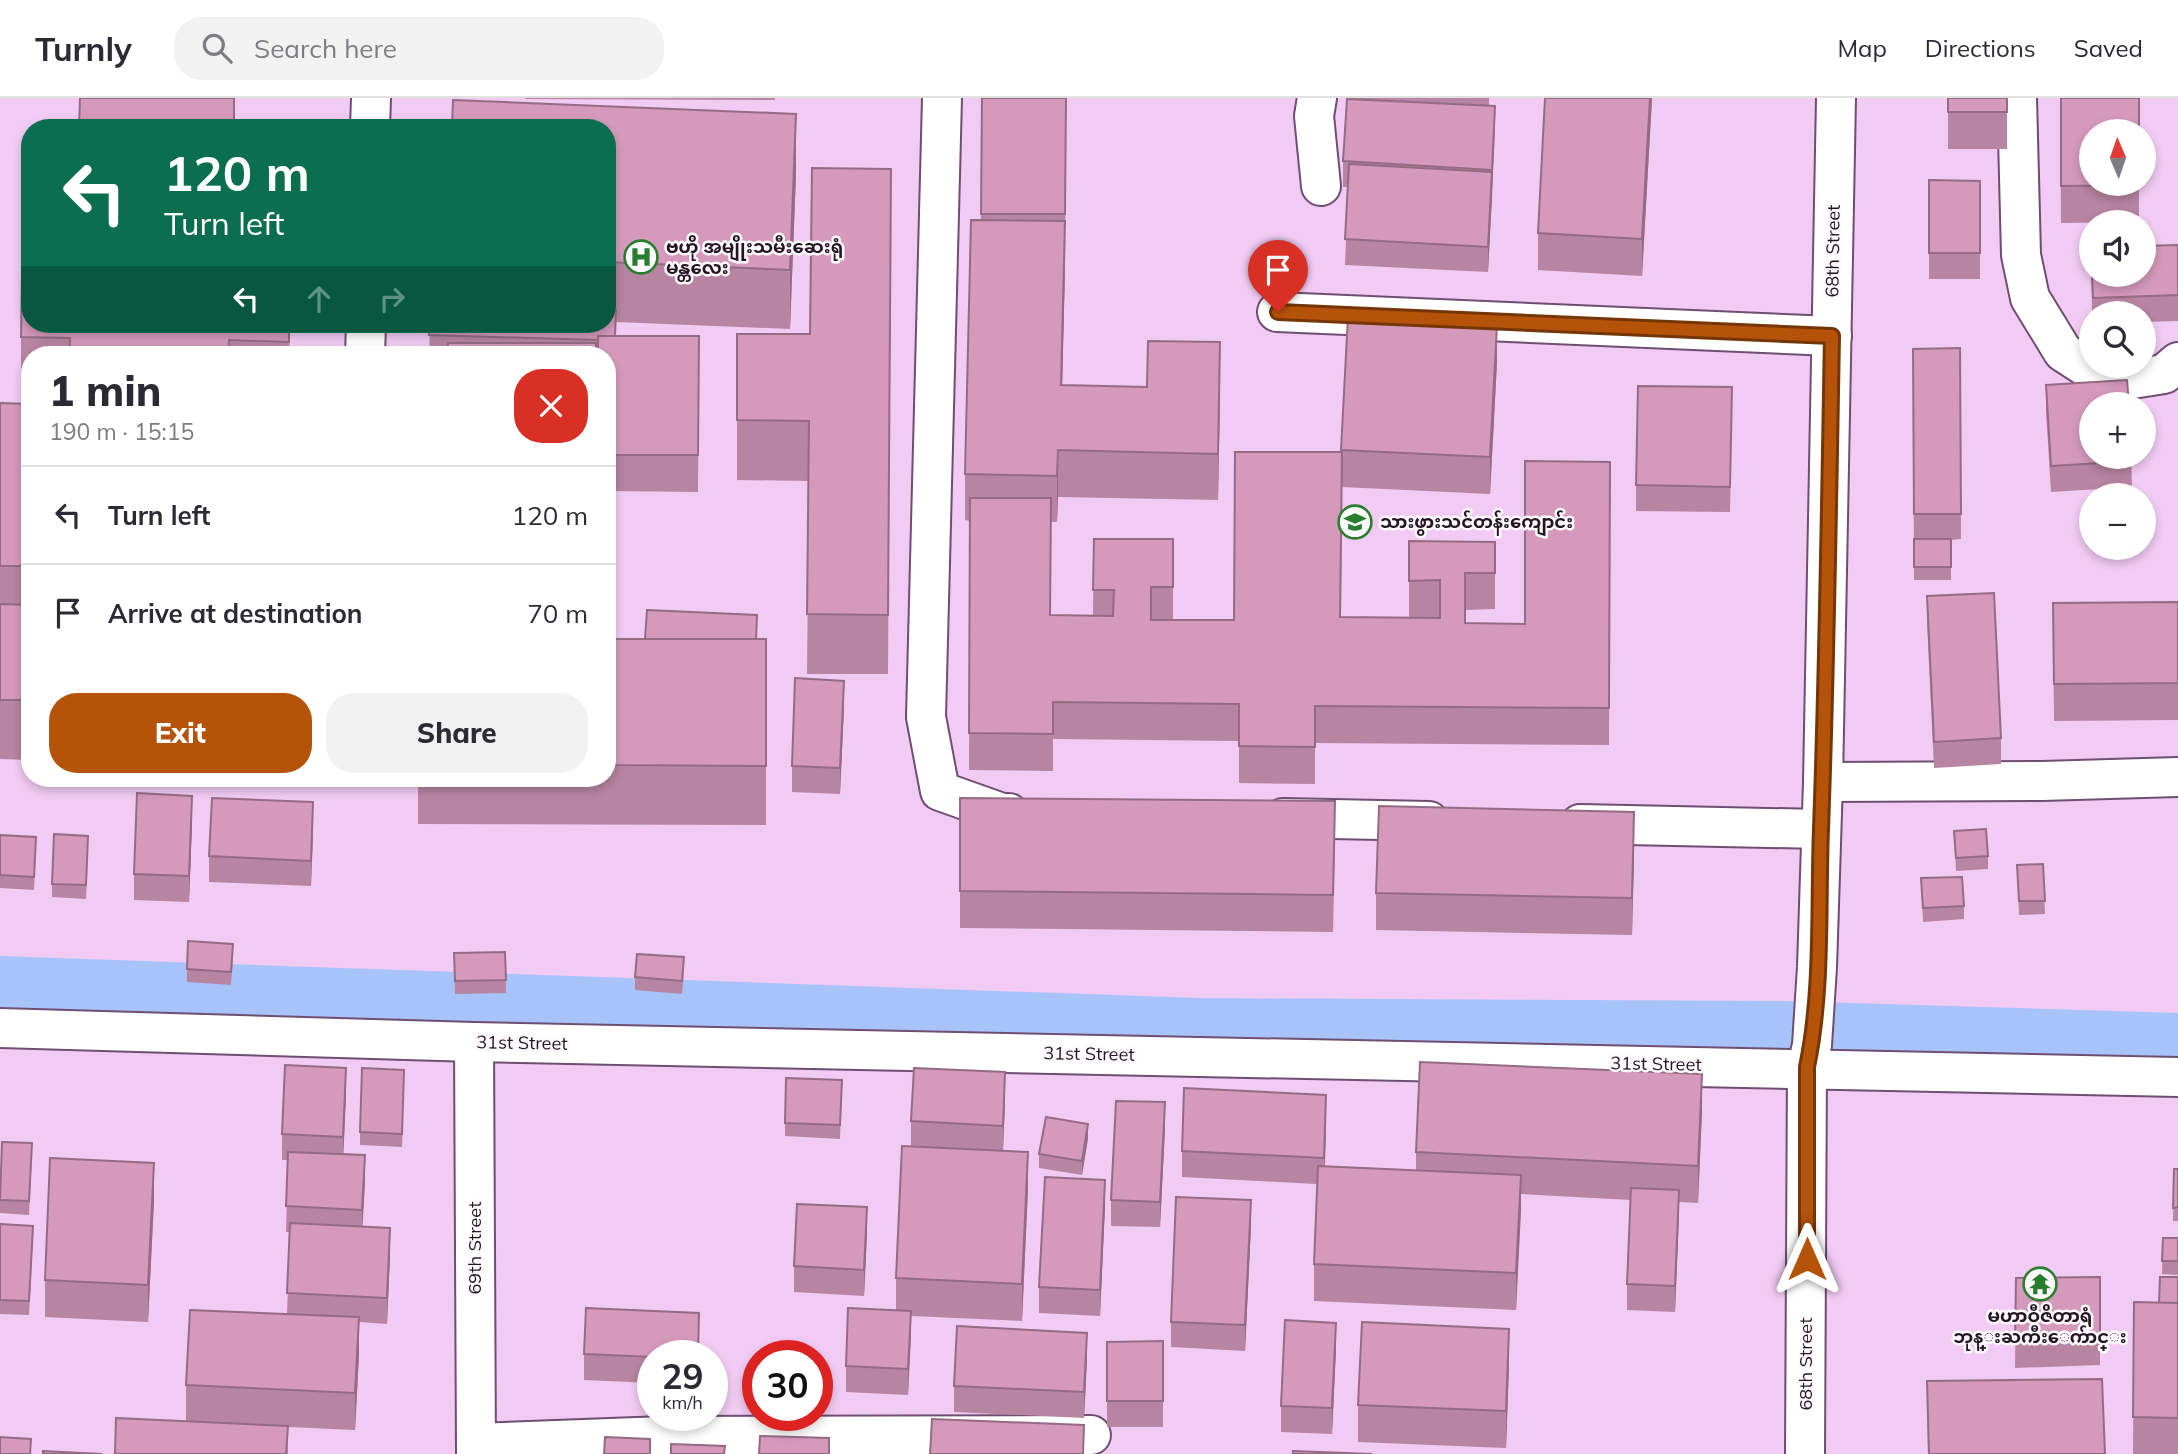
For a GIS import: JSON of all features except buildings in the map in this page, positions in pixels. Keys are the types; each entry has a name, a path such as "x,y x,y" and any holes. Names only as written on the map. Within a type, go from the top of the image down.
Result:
{"street":[{"path":"370,119 371,98"},
{"path":"942,98 926,717 940,791 1002,813 1044,814"},
{"path":"1317,98 1314,116 1321,186"},
{"name":"68th Street","path":"1805,1454 1810,1056 1817,967 1824,782 1836,98"},
{"path":"2017,98 2021,255 2029,298 2049,331 2063,352 2094,372 2132,379 2164,374 2178,362"},
{"path":"1278,312 1832,336"},
{"path":"1824,782 2178,777"},
{"path":"1252,818 1460,822"},
{"path":"1543,823 1821,829"},
{"name":"31st Street","path":"0,1028 474,1042 1810,1056 2178,1077"},
{"name":"69th Street","path":"474,1042 476,1449"},
{"path":"476,1449 664,1436 1091,1435"}],"waterway":[{"path":"0,983 1198,1025 1783,1028 2178,1040"}],"place":[{"name":"ဗဟို အမျိုးသမီးဆေးရုံ မန္တလေး","path":"641,257"},
{"name":"သားဖွားသင်တန်းကျောင်း","path":"1355,522"},
{"name":"မဟာဝီဇိတာရုံ ဘုန္းႀကီးေက်ာင္း","path":"2040,1284"}],"route":[{"path":"1278,312 1832,336 1824,782 1817,967 1812,1045 1807,1067 1807,1259"}]}
